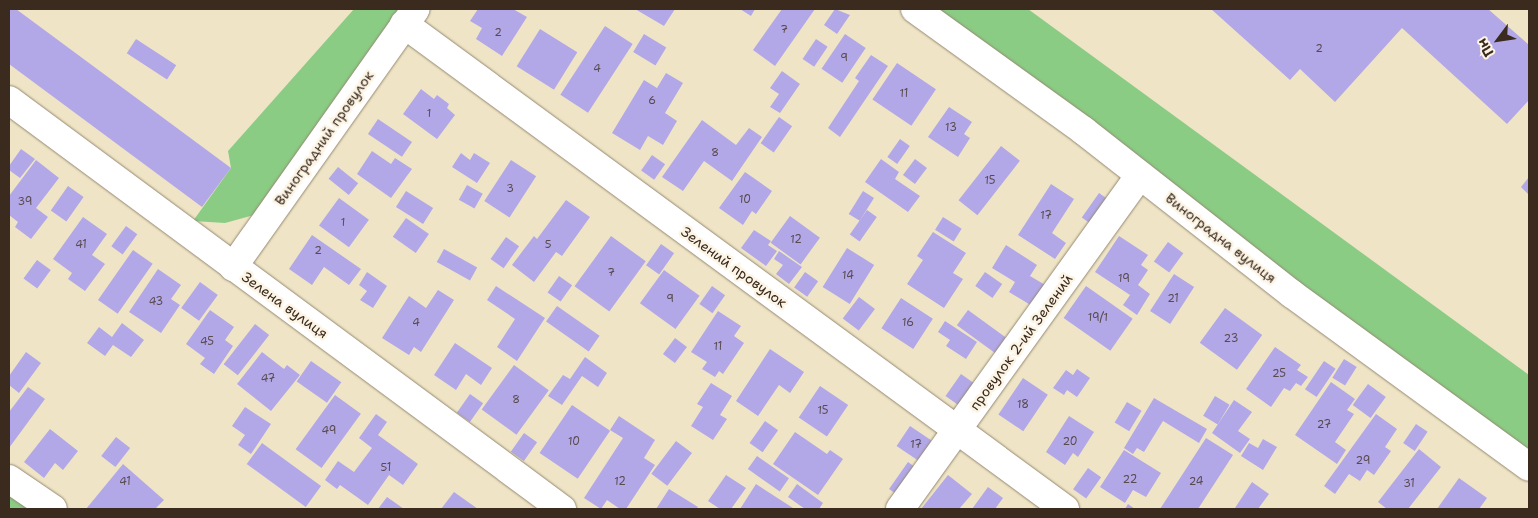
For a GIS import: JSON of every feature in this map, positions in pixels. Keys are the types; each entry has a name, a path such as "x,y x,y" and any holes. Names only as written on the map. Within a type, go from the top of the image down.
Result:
{"street":[{"name":"Виноградна вулиця","path":"915,9 1140,175 1292,294 1529,466"},
{"name":"Виноградний провулок","path":"232,267 410,16"},
{"name":"Зелений провулок","path":"410,16 957,431 1064,509"},
{"name":"Зелена вулиця","path":"9,100 232,267 562,509"},
{"name":"провулок 2-ий Зелений","path":"900,509 1140,175"},
{"path":"9,479 53,509"}],"green space":[{"path":"354,9 403,9 254,215 225,223 193,221 231,168 228,151"},
{"path":"930,9 1028,9 1529,375 1529,455 1299,287"},
{"path":"9,488 39,509 9,509"}],"building":[{"path":"9,9 16,9 231,168 202,207 9,64"},
{"path":"478,9 513,9 527,17 502,56 476,39 482,28 470,21"},
{"path":"635,9 675,9 664,26"},
{"path":"740,9 755,9 751,16"},
{"path":"782,9 815,9 775,66 753,50"},
{"path":"835,9 850,15 837,34 824,25"},
{"path":"1211,9 1488,9 1529,45 1529,100 1507,124 1402,28 1335,102 1300,69 1290,80"},
{"path":"605,26 633,44 588,113 560,95"},
{"path":"540,29 577,52 554,90 517,66"},
{"path":"644,34 666,47 655,65 633,52"},
{"path":"845,34 866,48 842,83 822,69"},
{"path":"136,39 176,65 167,79 127,53"},
{"path":"816,39 828,47 814,67 803,59"},
{"path":"871,55 888,66 840,137 828,128 859,81 855,78"},
{"path":"897,63 936,89 911,126 872,99"},
{"path":"782,71 800,84 780,113 770,107 779,94 770,88"},
{"path":"666,73 683,83 665,113 677,121 663,145 648,136 640,150 612,133 644,80 657,88"},
{"path":"421,89 434,99 437,95 449,104 447,108 455,115 437,139 403,114"},
{"path":"949,107 972,122 964,134 970,138 958,157 928,137"},
{"path":"779,117 792,126 774,152 761,143"},
{"path":"378,119 412,142 402,157 368,134"},
{"path":"702,120 736,145 749,128 762,137 732,181 704,161 683,191 662,177"},
{"path":"900,139 910,146 897,164 887,157"},
{"path":"1001,146 1020,161 977,215 959,200"},
{"path":"21,149 35,159 20,178 9,170 9,166"},
{"path":"372,151 391,164 395,158 412,169 391,198 357,174"},
{"path":"461,153 470,160 474,153 490,163 477,183 452,167"},
{"path":"652,155 665,164 654,180 641,171"},
{"path":"881,159 899,172 895,179 920,196 908,212 865,182"},
{"path":"915,159 927,168 915,184 903,175"},
{"path":"36,160 59,178 36,208 48,217 31,239 15,227 18,222 9,215 9,196"},
{"path":"511,160 536,176 509,217 484,201"},
{"path":"338,167 358,183 349,195 329,179"},
{"path":"745,172 772,191 756,214 752,211 743,225 719,208"},
{"path":"1529,177 1529,195 1521,187"},
{"path":"1051,184 1074,199 1052,233 1066,243 1055,259 1018,235"},
{"path":"467,185 483,194 475,209 459,200"},
{"path":"68,186 84,197 66,221 51,211"},
{"path":"406,191 433,208 423,224 396,207"},
{"path":"863,191 874,198 860,221 849,214"},
{"path":"1099,193 1112,202 1095,227 1082,218"},
{"path":"339,198 369,220 349,247 319,226"},
{"path":"566,200 590,217 562,256 556,252 534,282 512,265 534,236 537,239"},
{"path":"867,210 877,217 860,241 850,235"},
{"path":"790,216 820,238 801,264 771,243"},
{"path":"83,217 107,234 92,255 105,264 85,291 68,279 72,273 53,259"},
{"path":"943,217 962,229 954,241 935,230"},
{"path":"406,218 429,234 416,253 393,237"},
{"path":"126,226 137,234 123,254 111,246"},
{"path":"754,230 771,241 768,245 777,251 766,266 741,248"},
{"path":"933,232 966,253 953,273 963,279 944,308 907,284 923,260 917,256"},
{"path":"312,235 361,269 349,285 324,267 312,285 289,269"},
{"path":"611,236 646,261 609,311 575,286"},
{"path":"1119,236 1148,255 1141,265 1148,270 1138,285 1150,294 1137,315 1123,305 1130,295 1095,272"},
{"path":"506,237 519,246 504,268 491,259"},
{"path":"1168,242 1183,253 1169,273 1154,261"},
{"path":"661,244 674,253 659,274 646,265"},
{"path":"1006,245 1037,265 1030,276 1052,289 1039,310 1009,292 1015,282 992,268"},
{"path":"847,248 874,265 850,304 823,287"},
{"path":"444,249 477,267 470,281 437,262"},
{"path":"133,250 153,264 118,314 98,300"},
{"path":"779,251 802,267 789,284 776,274 783,265 774,259"},
{"path":"37,260 51,270 37,289 23,279"},
{"path":"158,269 181,285 171,299 180,305 161,333 129,312"},
{"path":"664,270 700,296 675,329 640,303"},
{"path":"367,272 387,286 373,308 360,300 367,291 359,285"},
{"path":"805,272 818,281 807,297 794,288"},
{"path":"985,272 1002,284 992,298 975,286"},
{"path":"1174,274 1194,287 1170,324 1150,311"},
{"path":"559,276 572,285 561,302 548,292"},
{"path":"200,282 218,295 199,321 181,308"},
{"path":"496,286 545,318 517,361 497,347 515,319 487,300"},
{"path":"712,286 725,295 712,313 699,304"},
{"path":"1086,286 1133,319 1110,351 1064,318"},
{"path":"438,290 454,300 421,352 414,347 409,355 382,338 409,296 426,308"},
{"path":"859,297 875,309 859,331 843,319"},
{"path":"901,298 933,319 913,349 881,328"},
{"path":"557,306 600,336 589,351 546,322"},
{"path":"1225,308 1262,335 1237,370 1200,343"},
{"path":"210,310 234,327 225,340 233,346 214,374 200,364 205,358 186,344"},
{"path":"968,310 1012,342 1001,357 957,325"},
{"path":"718,311 741,326 734,336 744,343 723,374 719,371 715,377 702,369 707,362 691,352"},
{"path":"945,321 977,342 966,359 946,346 950,340 938,332"},
{"path":"122,323 144,340 131,357 113,345 105,356 87,343 99,327 112,337"},
{"path":"255,324 269,335 238,375 224,364"},
{"path":"675,338 687,347 675,363 663,354"},
{"path":"455,343 492,368 481,385 466,374 456,390 434,375"},
{"path":"1275,347 1301,365 1297,370 1308,377 1301,386 1296,383 1290,391 1284,388 1271,407 1246,389"},
{"path":"770,349 804,372 790,393 779,385 758,416 736,401"},
{"path":"26,352 41,363 19,393 9,385 9,376"},
{"path":"262,352 284,369 287,365 300,375 271,411 237,384"},
{"path":"585,357 607,373 598,387 582,376 562,405 548,396 563,375 570,379"},
{"path":"1344,359 1357,367 1345,386 1332,378"},
{"path":"311,361 341,382 327,403 297,381"},
{"path":"1324,361 1336,369 1317,397 1305,389"},
{"path":"514,365 549,390 516,435 482,409"},
{"path":"1077,369 1090,378 1077,397 1067,390 1064,395 1053,388 1066,370 1073,375"},
{"path":"961,374 977,385 961,407 946,396"},
{"path":"1023,378 1048,395 1023,431 998,414"},
{"path":"1331,382 1355,399 1347,410 1354,414 1335,442 1346,450 1337,464 1295,435"},
{"path":"711,383 732,396 720,415 727,419 713,440 691,426 703,407 697,404"},
{"path":"1368,384 1386,397 1371,418 1353,405"},
{"path":"820,386 848,405 827,437 799,418"},
{"path":"28,387 45,399 9,448 9,412"},
{"path":"470,394 483,403 470,422 457,413"},
{"path":"335,395 361,414 322,468 296,449"},
{"path":"1215,396 1230,405 1218,424 1203,416"},
{"path":"1154,398 1207,429 1199,443 1163,421 1144,452 1137,448 1133,454 1124,448"},
{"path":"1234,400 1252,412 1238,431 1250,439 1240,453 1212,433"},
{"path":"1127,402 1142,411 1129,431 1115,423"},
{"path":"572,405 610,431 578,479 540,453"},
{"path":"245,407 271,424 251,454 238,445 245,435 232,426"},
{"path":"376,414 387,422 378,435 418,464 403,485 389,475 368,505 340,485 337,489 325,480 338,461 354,472 372,448 359,438"},
{"path":"1376,414 1397,429 1385,447 1391,451 1374,475 1367,470 1360,481 1349,474 1335,494 1324,486"},
{"path":"619,416 655,440 644,458 655,465 626,509 620,509 607,500 601,509 584,498 623,438 610,430"},
{"path":"1069,416 1094,432 1078,457 1073,453 1065,465 1046,452"},
{"path":"765,421 778,430 763,452 750,443"},
{"path":"1416,424 1428,432 1415,451 1403,443"},
{"path":"910,426 935,443 921,463 897,446"},
{"path":"50,429 78,451 63,470 55,463 44,478 24,462"},
{"path":"795,432 827,454 830,450 843,459 818,495 773,464"},
{"path":"524,433 537,442 524,461 511,452"},
{"path":"116,437 130,448 115,467 101,456"},
{"path":"1206,438 1233,455 1198,509 1160,509"},
{"path":"1263,439 1277,447 1263,470 1241,456 1249,443 1258,448"},
{"path":"676,441 692,453 667,486 651,474"},
{"path":"262,443 321,486 306,507 247,464"},
{"path":"1419,449 1441,467 1408,509 1387,509 1378,502"},
{"path":"1124,450 1161,473 1146,497 1133,490 1125,503 1100,487"},
{"path":"757,456 789,478 780,491 748,469"},
{"path":"908,462 918,469 899,496 889,489"},
{"path":"123,464 164,500 155,509 86,509"},
{"path":"1088,468 1101,477 1086,498 1073,489"},
{"path":"726,475 746,488 731,509 720,509 708,501"},
{"path":"948,475 972,494 959,509 921,509"},
{"path":"1459,478 1487,498 1479,509 1437,509"},
{"path":"1252,482 1269,494 1258,509 1235,508"},
{"path":"756,484 793,508 740,509"},
{"path":"797,484 823,503 819,509 805,509 788,497"},
{"path":"988,487 1003,498 995,509 972,509"},
{"path":"669,489 698,507 696,509 656,509"},
{"path":"454,492 478,509 441,509"},
{"path":"387,497 404,509 378,509"},
{"path":"1128,504 1135,509 1125,509"}]}
